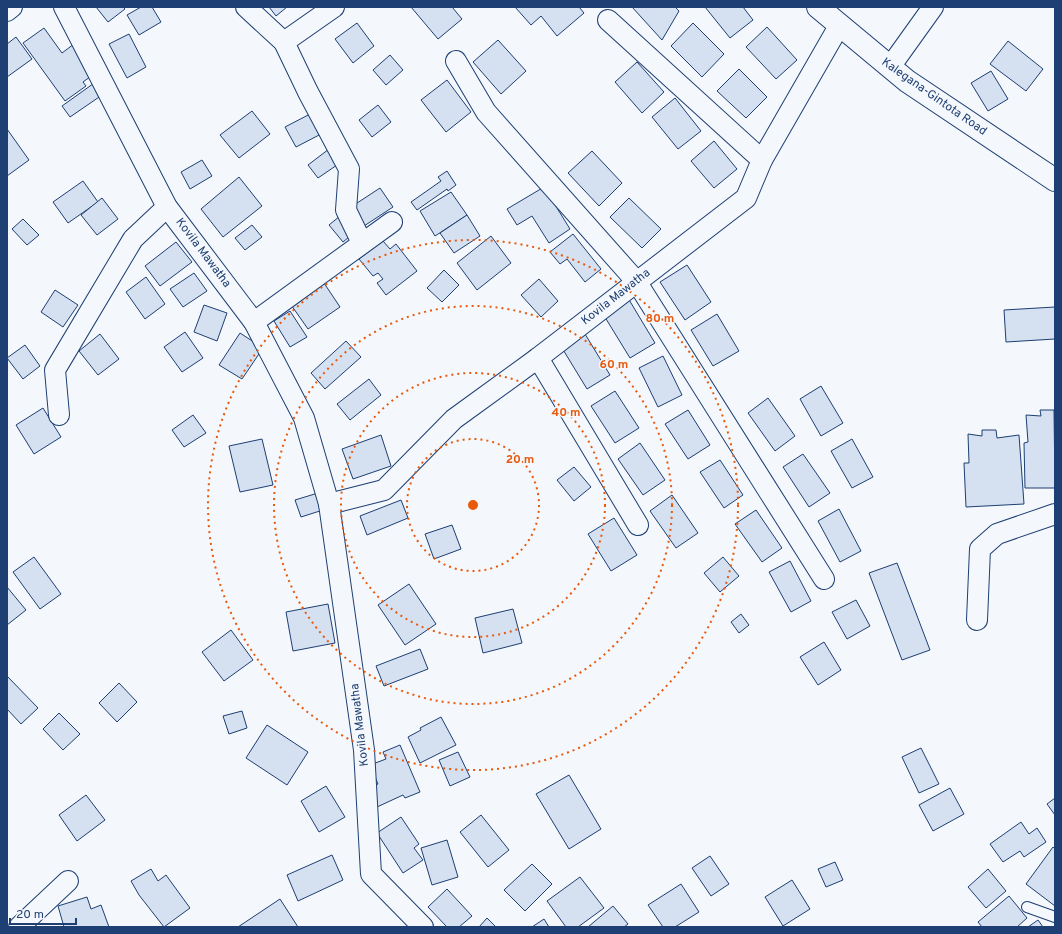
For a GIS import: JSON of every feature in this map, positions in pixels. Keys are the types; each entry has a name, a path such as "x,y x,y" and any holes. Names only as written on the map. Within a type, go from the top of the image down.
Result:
{"main road":[{"name":"Kalegana-Gintota Road","path":"818,7 907,81 1055,180"}],"street":[{"path":"7,10 12,7"},
{"name":"Kovila Mawatha","path":"64,7 167,206 254,322 304,418 329,504 364,750 371,874 424,927"},
{"path":"246,7 284,42 308,92 349,169 346,210 362,244"},
{"path":"284,42 334,7"},
{"path":"890,67 933,7"},
{"path":"608,20 762,160"},
{"name":"Kovila Mawatha","path":"329,504 384,490 454,419 538,358 636,281 746,198 762,160 839,26"},
{"path":"456,61 486,112 636,281 824,579"},
{"path":"59,415 55,370 133,239 167,206"},
{"path":"254,322 392,222"},
{"path":"538,358 638,525"},
{"path":"977,620 980,549 997,534 1055,514"},
{"path":"19,927 68,881"}],"lane":[{"path":"1027,907 1055,918"}],"building":[{"path":"96,7 123,7 125,9 108,22"},
{"path":"141,7 152,7 161,22 139,35 127,15"},
{"path":"269,7 287,7 276,16"},
{"path":"411,7 452,7 462,19 438,39"},
{"path":"515,7 579,7 584,13 557,36 541,16 531,25"},
{"path":"632,7 675,7 679,11 662,40"},
{"path":"705,7 743,7 753,20 730,38"},
{"path":"357,23 374,46 353,63 335,39"},
{"path":"693,23 724,54 702,77 671,46"},
{"path":"767,27 797,60 776,79 746,47"},
{"path":"44,28 62,53 74,44 94,74 83,82 86,86 65,101 23,43"},
{"path":"129,34 146,67 127,78 109,44"},
{"path":"16,37 32,59 7,77 7,44"},
{"path":"498,40 526,71 501,94 473,62"},
{"path":"1008,41 1043,69 1026,91 990,64"},
{"path":"390,55 403,70 386,85 373,70"},
{"path":"637,62 664,92 642,113 615,82"},
{"path":"739,69 767,97 746,118 717,91"},
{"path":"991,71 1008,99 988,111 971,83"},
{"path":"447,80 471,112 446,132 421,100"},
{"path":"97,81 105,93 70,117 62,106"},
{"path":"675,98 701,131 678,149 652,117"},
{"path":"378,105 391,122 372,137 359,120"},
{"path":"252,111 270,134 239,158 220,135"},
{"path":"312,113 323,133 296,147 285,127"},
{"path":"7,129 29,160 7,176"},
{"path":"714,141 737,169 714,188 691,161"},
{"path":"329,149 340,163 318,178 308,165"},
{"path":"592,151 622,183 599,206 568,173"},
{"path":"202,160 212,176 190,189 181,172"},
{"path":"447,171 456,185 448,191 447,189 417,210 411,202 441,181 438,177"},
{"path":"239,177 262,206 223,237 201,209"},
{"path":"83,181 98,202 68,223 53,202"},
{"path":"544,187 570,229 549,243 532,216 517,225 507,209"},
{"path":"380,188 393,207 364,226 351,207"},
{"path":"451,192 467,215 435,236 420,211"},
{"path":"102,198 118,219 97,235 81,215"},
{"path":"629,198 661,229 642,248 610,217"},
{"path":"467,215 480,236 454,253 440,233"},
{"path":"340,216 354,233 343,242 329,225"},
{"path":"23,219 39,235 27,245 12,229"},
{"path":"252,225 262,237 245,250 235,238"},
{"path":"573,234 601,269 585,282 567,259 560,264 550,252"},
{"path":"491,236 511,263 477,290 457,263"},
{"path":"383,241 390,249 396,244 417,271 386,295 377,283 383,279 378,273 373,276 359,259"},
{"path":"176,242 192,262 160,286 145,266"},
{"path":"687,265 711,302 685,320 660,282"},
{"path":"444,270 459,285 442,302 427,288"},
{"path":"194,273 207,291 183,307 170,289"},
{"path":"146,277 165,304 145,319 126,292"},
{"path":"539,279 558,301 541,317 521,295"},
{"path":"322,280 340,307 308,329 289,302"},
{"path":"55,290 78,305 63,327 41,312"},
{"path":"628,298 655,343 630,358 603,314"},
{"path":"204,305 227,313 217,341 194,332"},
{"path":"1055,307 1055,339 1006,342 1004,310"},
{"path":"290,311 307,337 290,347 274,321"},
{"path":"717,314 739,351 713,366 691,330"},
{"path":"185,332 203,358 182,372 164,347"},
{"path":"240,333 263,348 242,379 219,365"},
{"path":"100,334 119,359 98,375 79,351"},
{"path":"585,334 610,375 587,389 562,348"},
{"path":"346,341 361,357 325,389 311,373"},
{"path":"25,345 40,366 23,379 7,358"},
{"path":"663,356 682,395 658,407 639,368"},
{"path":"369,379 381,395 350,420 337,404"},
{"path":"821,386 843,423 821,436 800,399"},
{"path":"615,391 639,428 615,443 591,406"},
{"path":"768,398 795,436 775,451 748,413"},
{"path":"43,408 61,437 34,454 16,425"},
{"path":"688,410 710,445 688,459 665,424"},
{"path":"1040,410 1054,410 1055,488 1025,488 1024,443 1028,442 1026,415 1041,416"},
{"path":"193,415 206,433 184,447 172,430"},
{"path":"982,430 996,430 997,438 1019,435 1024,504 966,507 964,463 969,463 968,434 982,436"},
{"path":"381,435 391,466 353,479 342,449"},
{"path":"262,439 273,485 240,492 229,446"},
{"path":"852,439 873,477 852,488 831,451"},
{"path":"640,443 665,480 643,495 618,459"},
{"path":"803,454 830,493 809,507 783,467"},
{"path":"720,460 743,495 724,508 700,472"},
{"path":"574,467 591,487 574,501 557,480"},
{"path":"318,493 323,510 301,517 295,500"},
{"path":"672,495 698,533 676,548 650,511"},
{"path":"401,500 408,518 367,535 360,516"},
{"path":"839,509 861,551 840,562 818,521"},
{"path":"756,510 782,548 762,562 735,524"},
{"path":"614,518 637,555 611,571 588,534"},
{"path":"452,525 461,549 434,559 425,534"},
{"path":"34,557 61,594 40,609 13,572"},
{"path":"723,557 739,576 720,592 704,573"},
{"path":"790,561 811,601 791,612 769,572"},
{"path":"897,563 930,650 902,660 869,573"},
{"path":"409,584 436,624 405,645 378,605"},
{"path":"7,587 26,610 7,625"},
{"path":"856,600 870,626 847,639 832,612"},
{"path":"328,604 335,643 293,651 286,612"},
{"path":"513,609 522,643 483,653 475,618"},
{"path":"741,614 749,625 739,633 731,622"},
{"path":"231,630 253,660 224,681 202,652"},
{"path":"824,642 841,670 818,685 800,657"},
{"path":"420,649 428,669 384,686 376,666"},
{"path":"7,676 38,708 21,724 7,709"},
{"path":"119,683 137,702 117,722 99,703"},
{"path":"242,711 247,728 229,734 223,716"},
{"path":"59,713 80,734 63,750 43,729"},
{"path":"441,717 456,745 420,763 408,737 421,730 420,728"},
{"path":"267,725 308,752 287,785 246,758"},
{"path":"400,745 420,792 405,798 403,795 377,807 369,788 378,784 370,765 386,759 383,752"},
{"path":"921,748 939,784 919,793 902,757"},
{"path":"458,752 470,777 450,786 439,760"},
{"path":"569,775 601,829 569,849 536,794"},
{"path":"326,786 345,817 319,832 301,801"},
{"path":"950,788 964,814 933,831 919,805"},
{"path":"86,795 105,820 77,841 59,815"},
{"path":"1055,798 1055,815 1047,804"},
{"path":"481,815 509,850 488,867 460,832"},
{"path":"401,817 419,844 414,848 423,860 403,873 377,833"},
{"path":"1021,822 1029,834 1037,828 1046,842 1024,857 1020,851 1003,862 990,844"},
{"path":"447,840 458,877 432,885 421,848"},
{"path":"1053,847 1055,849 1055,906 1026,884"},
{"path":"332,855 343,880 298,901 287,875"},
{"path":"710,856 729,884 711,896 692,868"},
{"path":"835,862 843,880 826,887 818,869"},
{"path":"532,864 552,884 525,911 504,890"},
{"path":"151,869 158,881 166,875 190,908 164,927 139,895 131,881"},
{"path":"988,869 1006,891 986,908 968,887"},
{"path":"580,877 604,908 578,927 566,927 547,901"},
{"path":"792,880 810,909 783,926 765,897"},
{"path":"681,884 699,912 675,927 663,927 648,905"},
{"path":"447,889 472,916 459,927 447,927 428,907"},
{"path":"1009,896 1027,918 1017,927 982,927 978,922"},
{"path":"87,897 91,909 101,905 109,927 64,927 58,906"},
{"path":"280,899 298,927 238,927"},
{"path":"613,906 628,924 624,927 588,927"},
{"path":"487,918 496,927 479,927"},
{"path":"544,919 549,927 532,927"},
{"path":"1038,920 1043,927 1028,927"}]}
